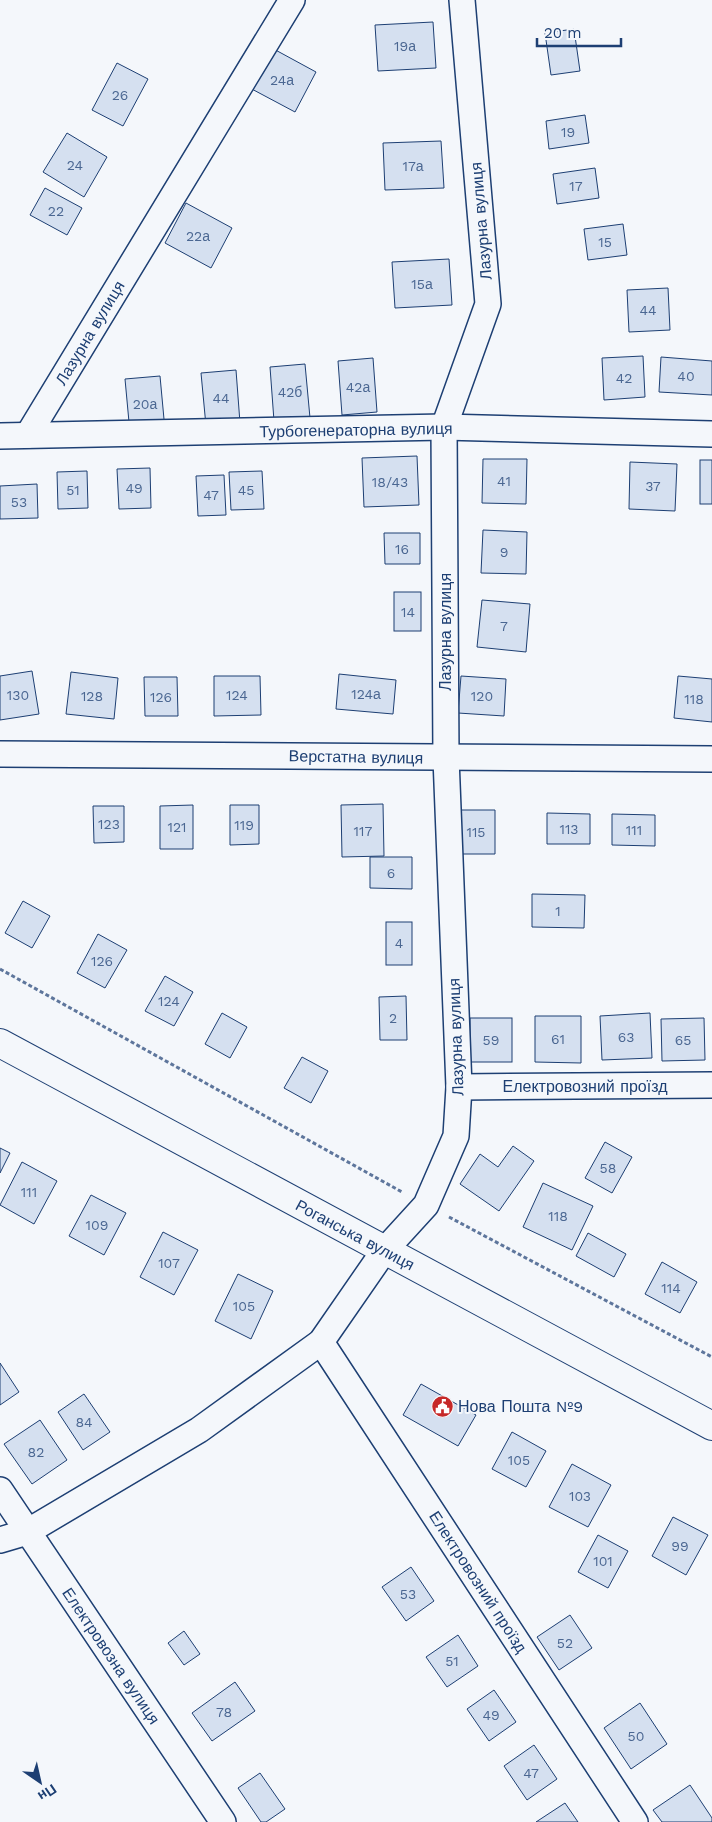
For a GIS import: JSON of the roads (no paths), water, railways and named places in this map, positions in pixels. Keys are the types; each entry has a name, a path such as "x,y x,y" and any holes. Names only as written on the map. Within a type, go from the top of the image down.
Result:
{"main road":[{"name":"Роганська вулиця","path":"0,1043 712,1426"}],"street":[{"name":"Лазурна вулиця","path":"28,435 292,0"},
{"name":"Лазурна вулиця","path":"0,1540 28,1532 198,1430 321,1342 384,1251 426,1205 456,1136 459,1087 446,758 444,428 488,304 462,0"},
{"name":"Турбогенераторна вулиця","path":"0,436 444,428 712,434"},
{"name":"Верстатна вулиця","path":"0,754 712,760"},
{"name":"Електровозний проїзд","path":"459,1087 712,1085"},
{"name":"Електровозний проїзд","path":"321,1342 636,1822"},
{"name":"Електровозна вулиця","path":"0,1490 223,1822"}],"place":[{"name":"Нова Пошта №9","path":"442,1406"}]}
